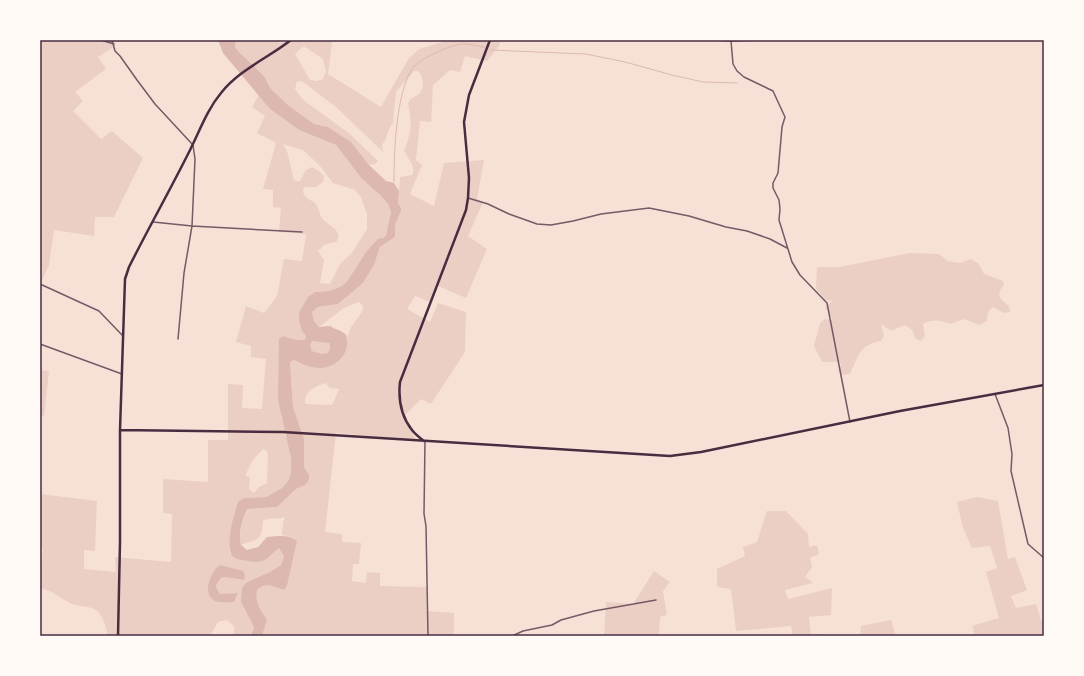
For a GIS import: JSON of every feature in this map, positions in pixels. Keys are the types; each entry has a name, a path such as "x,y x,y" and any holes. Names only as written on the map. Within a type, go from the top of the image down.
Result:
{"main road":[{"path":"118,636 120,430 125,279 129,267 193,145 203,121 221,92 240,75 291,40"},
{"path":"425,442 413,431 400,408 398,395 400,382 466,210 469,178 464,122 469,95 490,40"},
{"path":"120,430 282,432 670,456 701,452 995,393 1044,385"}],"street":[{"path":"101,40 114,44"},
{"path":"112,40 115,51 155,104 193,145 195,159 192,226 184,273 178,339"},
{"path":"714,40 754,40"},
{"path":"772,40 798,40"},
{"path":"731,41 733,64 737,71 744,78 773,91 785,117 782,127 778,173 772,183 773,188 779,200 780,220 792,262 800,275 827,303 850,422"},
{"path":"468,198 488,204 509,214 538,224 551,225 601,214 649,208 690,216 726,227 747,231 770,239 788,248"},
{"path":"153,222 192,226 302,232"},
{"path":"40,284 99,312 124,337"},
{"path":"40,344 122,374"},
{"path":"995,393 1008,428 1012,454 1011,471 1028,544 1044,558"},
{"path":"425,442 424,514 426,526 428,636"},
{"path":"512,636 523,630 552,625 561,620 594,611 656,600"}],"shaded area":[{"path":"40,40 111,40 115,46 98,57 106,69 75,92 83,101 73,111 101,139 112,131 143,158 114,217 95,217 94,236 54,230 49,265 40,285"},
{"path":"218,40 236,40 235,47 239,52 264,76 271,89 289,106 314,124 328,127 351,142 369,165 386,181 394,183 399,191 398,203 401,208 395,225 395,237 380,247 374,265 363,283 338,304 318,307 312,312 314,321 319,327 330,326 346,335 347,347 343,356 336,363 321,368 307,366 294,360 290,362 293,407 304,439 304,467 309,475 309,480 305,485 296,489 277,507 248,509 242,521 240,531 241,545 247,550 258,547 267,537 287,536 297,541 287,586 284,590 267,585 257,590 257,602 267,620 262,636 251,636 254,627 241,602 242,588 251,580 268,573 281,565 284,556 279,548 263,561 252,562 238,559 231,554 229,540 232,522 238,502 244,498 266,497 282,488 288,481 291,473 291,458 278,400 279,339 283,336 296,340 305,340 306,336 302,331 299,321 299,312 308,297 315,292 330,291 342,286 348,280 366,252 378,239 383,238 386,235 391,212 388,204 362,179 336,145 299,130 270,109 223,53","holes":["312,341 330,343 328,353 322,354 312,351 310,345"]},
{"path":"236,40 278,40 278,42 281,43 285,40 330,40 332,43 328,74 381,107 409,58 419,49 449,40 499,40 500,45 487,61 465,56 460,72 450,70 433,85 431,122 420,121 416,160 422,165 410,194 434,206 444,163 484,160 477,199 483,202 468,236 487,249 466,298 436,285 430,302 415,296 407,309 430,322 438,303 466,312 465,352 431,404 421,399 404,416 416,440 336,433 325,532 342,534 342,542 361,543 359,564 353,564 352,581 366,583 367,572 380,573 380,586 427,587 427,611 454,613 454,636 262,636 267,620 257,602 257,590 267,585 284,590 287,586 297,541 291,537 282,535 285,517 263,521 260,536 251,542 241,545 240,531 249,509 277,507 296,489 305,485 309,475 304,467 304,439 293,407 290,362 293,360 307,366 318,367 342,358 347,347 347,338 351,327 362,312 363,306 359,302 344,308 319,327 314,321 312,312 318,307 338,304 363,283 374,265 380,247 395,237 395,225 401,211 398,203 400,177 412,175 413,172 412,166 404,150 409,138 410,127 408,103 422,91 423,82 418,71 414,71 396,92 393,122 382,145 383,152 336,107 303,82 297,81 295,89 302,99 350,134 378,161 375,164 369,165 351,142 328,127 314,124 289,106 271,89 264,76 235,47","holes":["302,47 305,47 323,59 326,71 323,79 317,81 310,80 295,54","326,383 330,388 339,389 331,405 305,403 306,395 311,390"]},
{"path":"259,95 270,109 299,130 336,145 362,179 388,204 391,212 386,235 366,252 348,280 342,286 330,291 315,292 302,331 306,336 305,340 296,340 283,336 281,417 285,427 285,436 288,441 291,458 291,473 288,481 282,488 266,497 244,498 233,525 229,546 230,553 265,560 274,551 280,548 284,556 281,565 268,573 251,580 241,602 254,627 251,636 232,636 234,626 227,620 218,622 210,636 108,636 106,627 97,611 88,607 72,604 49,591 40,588 43,548 40,548 40,494 97,501 95,551 84,550 84,569 116,572 115,557 171,562 172,514 163,513 163,479 208,482 208,440 228,440 228,384 243,385 242,408 262,409 266,359 251,357 251,346 236,342 246,306 264,313 277,296 284,259 302,261 306,234 279,232 281,208 273,207 273,190 263,189 276,143 257,133 265,116 252,107","holes":["283,144 303,150 320,166 333,183 355,190 361,197 367,214 367,229 352,253 340,264 330,284 320,283 324,260 318,251 326,244 336,242 338,234 334,228 324,221 315,203 305,197 303,193 305,187 316,187 323,182 324,176 312,167 306,170 300,181 294,180 287,151","263,449 266,450 268,454 267,483 259,487 254,493 249,489 250,477 246,476 252,461","220,565 243,580 224,577 221,578 216,585 220,594 238,593 234,602 208,593"]},
{"path":"910,253 939,254 948,261 960,263 971,259 979,264 984,274 1003,281 1004,285 999,294 1001,299 1009,306 1010,312 1004,313 993,307 988,312 987,321 979,325 964,319 950,324 936,321 926,322 923,324 925,336 921,341 916,339 912,330 905,325 891,331 881,324 884,336 881,341 868,345 864,348 858,356 850,374 841,375 838,371 841,365 840,362 822,362 814,346 820,323 824,319 833,320 825,307 832,301 826,300 816,289 817,268 839,267"},
{"path":"312,340 330,343 331,349 328,353 322,354 312,351 310,345"},
{"path":"40,370 49,371 44,417 40,415"},
{"path":"977,497 998,501 1008,559 1015,557 1027,590 1011,596 1016,608 1036,604 1041,620 1044,620 1044,636 975,636 972,626 999,618 986,572 997,568 990,546 972,548 963,528 957,502"},
{"path":"767,511 786,511 808,534 809,547 817,545 819,554 810,558 812,567 805,577 813,583 785,590 788,599 832,588 831,615 809,617 811,635 825,634 827,636 793,636 791,626 736,631 731,589 717,587 717,569 745,556 743,547 757,542"},
{"path":"220,565 243,571 245,575 244,580 224,577 221,578 216,585 220,594 238,593 234,602 215,601 211,598 209,593 208,588 211,577 213,572"},
{"path":"654,571 670,582 663,591 667,615 660,617 659,636 604,636 606,602 633,604"},
{"path":"891,620 896,636 860,636 861,626"}],"waterway":[{"path":"394,182 395,140 399,108 402,93 412,69 421,61 451,46 463,44 484,47"},
{"path":"490,50 586,54 625,62 703,82 737,83"}]}
